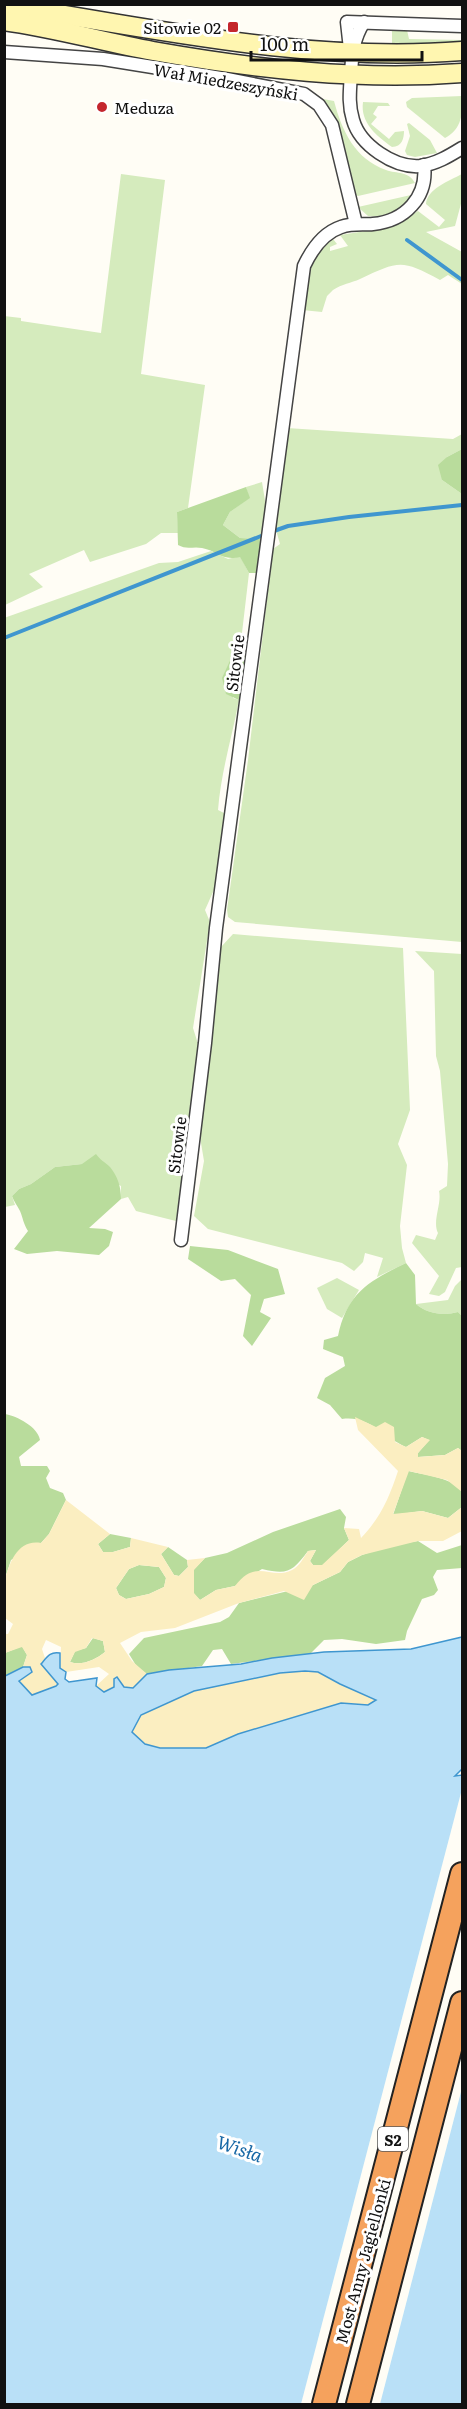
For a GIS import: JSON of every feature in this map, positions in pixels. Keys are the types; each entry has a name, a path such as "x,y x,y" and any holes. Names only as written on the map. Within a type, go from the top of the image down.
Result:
{"highway":[{"name":"Most Anny Jagiellonki","path":"324,2404 462,1874"},
{"name":"Most Anny Jagiellonki","path":"358,2404 462,2003"}],"main road":[{"path":"4,5 254,45 351,53 462,51"},
{"name":"Wał Miedzeszyński","path":"4,21 51,28 168,54 260,67 351,75 415,76 462,73"}],"street":[{"path":"462,26 347,22 351,53 349,99 353,121 364,140 382,154 402,164 424,165 443,159 462,148"},
{"path":"351,53 357,33 364,22"},
{"name":"Wał Miedzeszyński","path":"4,52 103,59 304,94 319,105 332,125 356,224"},
{"name":"Sitowie","path":"181,1240 205,1043 216,928 304,266 318,242 341,227 385,222 406,212 422,190 424,165"}],"green space":[{"path":"392,30 407,30 409,39 462,40 462,43 392,46"},
{"path":"462,96 458,125 445,138 407,107 406,102 412,98"},
{"path":"323,99 334,101 351,143 366,159 386,170 409,176 415,183 358,196 354,194 339,126"},
{"path":"363,102 388,103 390,106 378,106 373,114 377,117 371,124 389,139 395,132 404,131 400,144 392,147 371,128 364,116"},
{"path":"409,123 430,140 437,153 415,157 407,155 405,151 410,136 407,124"},
{"path":"121,174 165,180 141,374 205,385 188,508 177,512 178,533 161,533 146,544 90,562 84,550 29,574 43,587 5,605 4,316 21,318 21,321 101,333"},
{"path":"462,174 462,200 455,226 426,232 462,252 462,284 448,275 440,280 417,268 392,266 333,290 327,296 322,312 302,310 310,271 318,254 333,239 337,244 330,247 330,251 348,246 340,235 392,227 418,211 439,227 445,220 426,204 427,199 434,190"},
{"path":"411,195 399,209 380,216 368,216 358,207"},
{"path":"287,428 453,439 462,434 462,449 447,457 442,480 462,494 462,942 235,922 228,917 227,910 248,760 273,549 280,544 274,523"},
{"path":"462,449 462,494 442,480 438,465"},
{"path":"262,482 267,513 262,539 240,538 223,525 230,512 249,498 246,487"},
{"path":"246,487 250,498 230,512 223,525 240,538 262,539 256,573 249,573 240,557 228,558 207,549 178,545 177,512"},
{"path":"211,551 228,559 240,556 249,573 240,650 234,652 233,698 239,700 219,796 218,810 228,815 217,883 205,910 210,922 193,1028 199,1047 176,1221 136,1211 128,1197 121,1199 121,1186 82,1164 55,1167 31,1184 19,1189 12,1196 15,1205 5,1207 4,618 159,563 178,562"},
{"path":"240,650 245,657 239,700 226,694 222,678 234,652"},
{"path":"233,934 403,948 410,1110 398,1144 407,1165 400,1226 406,1263 377,1277 383,1258 365,1253 363,1262 354,1271 342,1263 208,1229 194,1216 204,1161 200,1137 221,947"},
{"path":"415,951 462,954 462,1267 456,1268 445,1292 439,1296 429,1294 439,1276 412,1243 416,1235 435,1240 438,1233 436,1223 439,1191 447,1186 448,1164 440,1071 436,1056 434,971"},
{"path":"96,1154 113,1171 120,1190 121,1199 89,1228 113,1232 109,1246 99,1255 57,1251 27,1254 14,1249 28,1231 12,1196 19,1189 31,1184 55,1167 82,1164"},
{"path":"190,1246 228,1250 278,1269 285,1294 264,1299 260,1312 271,1318 252,1346 243,1336 251,1295 235,1279 221,1281 188,1259"},
{"path":"406,1263 415,1275 416,1304 431,1312 447,1314 458,1312 462,1316 462,1451 458,1448 445,1455 418,1457 418,1453 429,1440 422,1437 406,1447 368,1423 342,1419 330,1405 317,1398 325,1378 345,1366 343,1357 323,1349 324,1340 338,1336 347,1309 362,1290 381,1276"},
{"path":"337,1278 359,1290 342,1318 327,1309 317,1288"},
{"path":"462,1279 462,1316 458,1312 441,1314 431,1312 416,1304 448,1300 455,1286"},
{"path":"5,1414 26,1423 35,1431 40,1440 19,1457 21,1466 47,1466 50,1471 46,1478 50,1488 63,1493 66,1500 49,1534 41,1543 11,1560 5,1578"},
{"path":"408,1471 438,1478 459,1487 463,1497 462,1507 448,1518 422,1511 393,1515"},
{"path":"340,1509 346,1517 344,1528 349,1540 322,1566 313,1565 310,1561 316,1550 308,1551 298,1564 289,1570 278,1572 262,1569 235,1586 216,1590 200,1600 194,1594 194,1569 205,1558 227,1553 273,1532"},
{"path":"110,1534 131,1538 130,1547 113,1552 103,1552 98,1544"},
{"path":"418,1541 437,1553 462,1545 462,1568 437,1570 433,1577 438,1590 434,1595 422,1599 405,1640 376,1644 342,1639 324,1640 310,1654 231,1664 222,1649 213,1650 202,1666 147,1674 137,1667 129,1654 144,1638 220,1622 229,1617 239,1603 313,1585 340,1572 348,1562 362,1555 388,1546"},
{"path":"168,1547 187,1560 188,1567 179,1576 174,1575 161,1554"},
{"path":"139,1565 159,1567 166,1578 164,1587 149,1594 126,1599 119,1595 116,1588 129,1569"},
{"path":"93,1638 103,1641 105,1652 88,1661 70,1662 75,1651 86,1648"},
{"path":"22,1646 27,1655 23,1667 5,1676 5,1653"}],"sand":[{"path":"355,1417 376,1427 385,1422 394,1427 395,1442 406,1447 422,1437 430,1440 418,1453 418,1457 445,1455 458,1448 462,1451 462,1492 447,1480 409,1471 393,1514 422,1511 448,1518 462,1507 462,1531 443,1541 418,1541 362,1555 348,1562 340,1572 313,1585 304,1600 284,1591 239,1603 175,1628 141,1632 120,1643 132,1661 147,1674 134,1688 114,1687 104,1692 96,1686 109,1674 99,1667 66,1672 60,1668 61,1647 46,1640 42,1649 45,1658 41,1664 59,1684 32,1695 19,1681 30,1667 23,1667 27,1655 22,1647 5,1653 5,1634 8,1634 13,1624 5,1618 4,1583 16,1553 26,1545 41,1543 49,1534 66,1500 110,1534 98,1544 103,1552 113,1552 130,1547 131,1538 168,1547 161,1554 174,1575 179,1576 188,1567 187,1560 205,1558 194,1570 194,1593 200,1600 216,1590 235,1586 250,1573 264,1571 284,1573 295,1569 308,1551 316,1550 310,1561 313,1565 322,1565 349,1540 344,1528 359,1529 361,1538 384,1507 398,1471 358,1430","holes":["139,1565 159,1567 166,1578 164,1587 149,1594 126,1599 119,1595 116,1588 129,1569","92,1638 103,1641 105,1652 88,1661 70,1662 75,1652 86,1648"]},
{"path":"318,1672 377,1700 368,1705 341,1703 238,1734 206,1748 160,1748 145,1744 132,1732 140,1715 194,1691 280,1673"}],"water":[{"name":"Wisła","path":"462,1637 462,1769 455,1776 462,1775 462,2404 5,2404 5,1676 23,1667 30,1667 32,1672 19,1681 32,1695 56,1686 58,1684 41,1664 51,1654 60,1653 60,1668 66,1672 65,1679 69,1682 97,1678 96,1686 104,1692 114,1687 114,1679 117,1677 124,1687 133,1688 147,1674 169,1670 241,1664 324,1652 411,1649","holes":["318,1672 376,1700 368,1705 341,1703 238,1734 206,1748 160,1748 145,1744 132,1732 141,1715 194,1691 280,1673"]}],"pier":[{"path":"462,1789 462,2088 380,2404 301,2404"}],"waterway":[{"path":"407,240 462,280"},
{"path":"274,531 288,526 349,517 462,505"},
{"path":"4,638 261,536"}],"place":[{"name":"Sitowie 02","path":"233,27"},
{"name":"Meduza","path":"102,107"}]}
